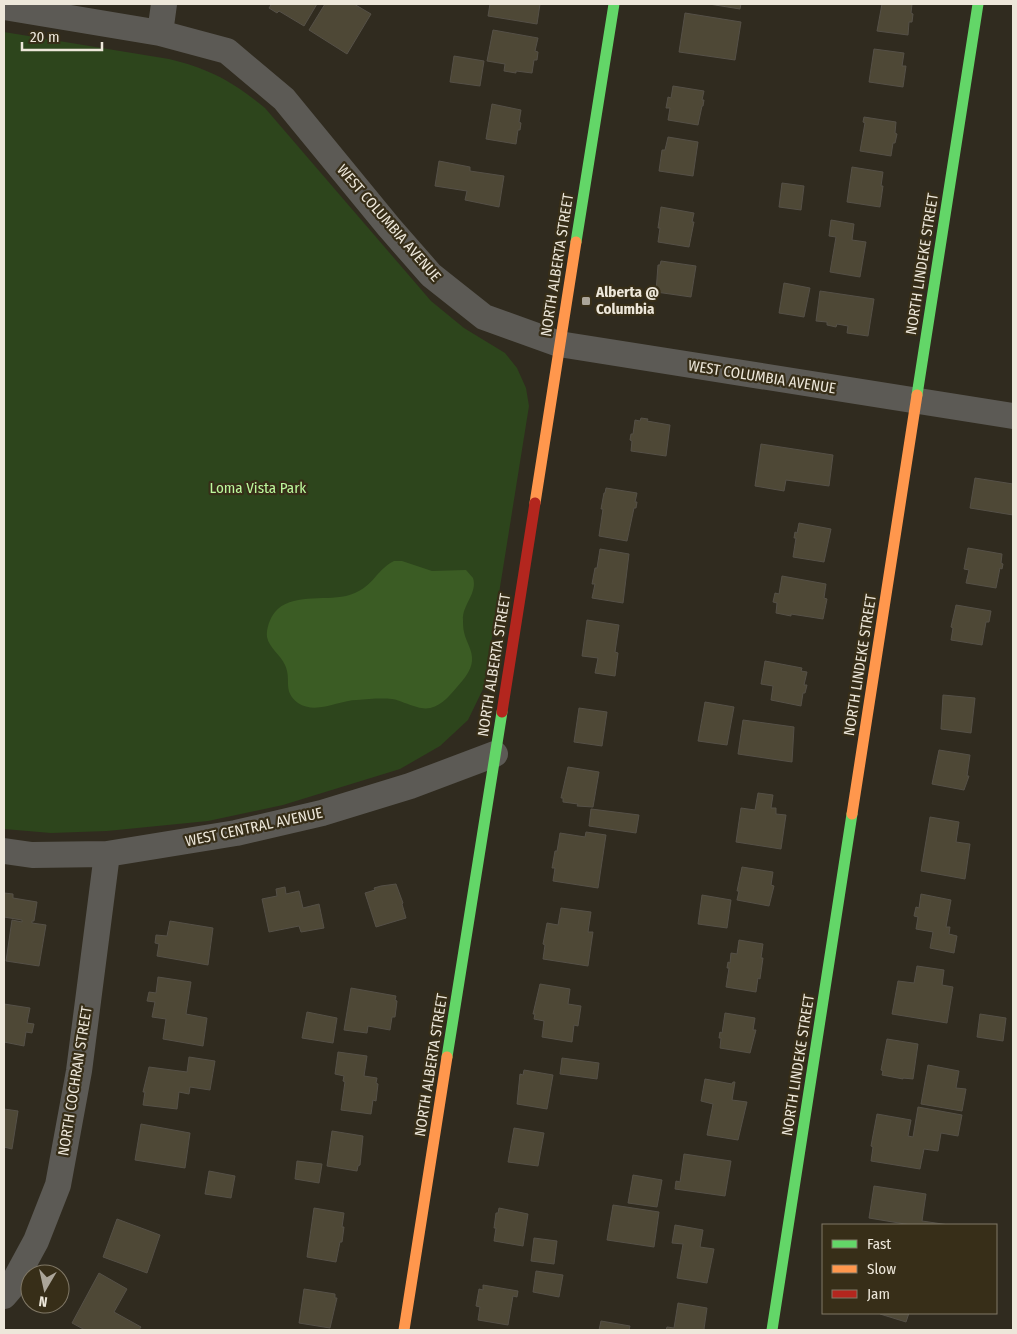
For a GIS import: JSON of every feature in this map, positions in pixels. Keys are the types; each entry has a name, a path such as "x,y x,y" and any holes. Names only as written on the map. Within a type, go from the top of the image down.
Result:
{"main road":[{"name":"NORTH ALBERTA STREET","path":"404,1330 614,4"},
{"name":"NORTH LINDEKE STREET","path":"772,1330 978,4"}],"street":[{"path":"160,32 164,4"},
{"name":"WEST COLUMBIA AVENUE","path":"4,7 160,32 227,51 284,99 431,275 484,317 559,344 915,402 1013,416"},
{"name":"WEST CENTRAL AVENUE","path":"4,851 32,855 108,854 236,833 322,813 410,786 495,754"},
{"name":"NORTH COCHRAN STREET","path":"4,1296 10,1289 36,1241 58,1185 79,1072 108,854"}],"green space":[{"name":"Loma Vista Park","path":"4,32 169,59 209,72 242,90 265,108 431,301 464,328 505,353 517,368 526,388 529,406 484,687 468,720 440,746 400,769 283,805 208,821 107,831 51,833 4,829"},
{"path":"394,561 402,561 432,571 466,570 473,578 472,594 463,615 465,636 472,657 467,675 445,700 429,708 417,707 392,699 350,701 312,708 298,703 290,694 285,665 268,641 268,627 273,614 290,602 346,596 356,593"}],"building":[{"path":"269,4 317,4 304,26 279,11 277,13 269,8 271,5"},
{"path":"325,4 354,4 371,14 347,54 309,30"},
{"path":"490,4 540,4 537,24 488,16"},
{"path":"709,4 741,4 740,9"},
{"path":"882,4 912,4 912,22 909,22 908,35 877,31"},
{"path":"685,13 741,22 735,60 679,52"},
{"path":"493,30 538,38 535,51 538,52 537,60 534,60 532,73 504,71 505,64 487,61"},
{"path":"874,49 904,53 902,66 906,66 903,87 869,82"},
{"path":"454,56 484,61 480,86 450,82"},
{"path":"673,86 704,91 703,106 698,125 668,120 670,108 666,108 668,97 671,98"},
{"path":"492,104 521,110 520,130 518,130 516,144 486,139"},
{"path":"864,117 896,122 895,133 897,134 891,156 860,151 865,123 863,122"},
{"path":"668,137 698,142 693,176 659,171 662,150 665,150"},
{"path":"439,161 470,167 470,171 504,176 499,207 465,200 467,191 435,186"},
{"path":"852,167 883,172 880,207 847,202"},
{"path":"782,183 804,186 801,210 779,207"},
{"path":"661,207 694,213 689,247 658,242"},
{"path":"831,220 854,224 852,240 866,242 860,277 830,272 836,237 829,236"},
{"path":"661,261 696,266 691,297 656,292 658,265 660,265"},
{"path":"784,283 810,288 804,317 779,313"},
{"path":"820,291 874,299 868,336 847,333 848,326 837,324 836,327 827,325 827,322 816,321"},
{"path":"641,418 648,419 647,421 670,425 666,456 631,451 632,441 630,440 635,420 640,421"},
{"path":"761,444 833,455 829,486 786,480 784,491 755,486"},
{"path":"975,478 1013,484 1013,515 970,508"},
{"path":"606,488 637,493 636,508 634,508 627,541 599,536 603,509 601,509"},
{"path":"799,523 831,529 824,562 793,557 795,532 797,533"},
{"path":"968,548 1002,554 1001,563 1003,564 1002,569 1000,568 996,588 966,583 969,570 964,569"},
{"path":"600,549 629,554 623,603 592,598 595,584 592,584"},
{"path":"782,576 826,584 824,598 827,599 823,619 776,613 777,603 773,602 775,593 779,594"},
{"path":"956,605 991,611 989,622 986,622 982,645 951,640 953,628 951,627"},
{"path":"587,620 619,625 615,652 618,653 615,676 595,673 598,658 582,656"},
{"path":"765,661 802,668 801,671 807,672 804,685 807,685 805,693 803,693 801,706 771,700 773,686 761,684"},
{"path":"943,695 975,698 971,733 941,729"},
{"path":"705,702 734,707 727,745 698,741"},
{"path":"579,708 607,712 602,746 574,742"},
{"path":"743,720 794,727 792,762 738,754"},
{"path":"939,750 970,755 967,776 969,776 964,790 932,784"},
{"path":"568,767 599,772 593,807 577,806 578,804 563,802 563,798 561,798"},
{"path":"758,793 773,795 771,808 776,808 776,814 786,815 781,849 736,842 741,808 755,810"},
{"path":"591,809 639,815 636,833 589,826"},
{"path":"930,817 959,822 956,842 970,844 965,879 921,871"},
{"path":"586,832 606,835 598,888 553,881 555,868 552,868 560,833 585,837"},
{"path":"742,867 773,872 771,885 774,886 769,906 737,900"},
{"path":"396,884 406,918 376,927 365,893 375,890 374,888"},
{"path":"285,887 286,894 299,891 303,908 319,904 324,928 301,932 299,926 269,932 262,899 277,896 276,889"},
{"path":"4,893 13,894 13,898 37,902 32,923 46,925 39,966 6,961 12,920 22,922 22,920 4,917"},
{"path":"921,894 951,900 946,927 950,927 949,934 957,936 954,953 930,948 933,932 916,929 918,917 914,916 916,907 919,908"},
{"path":"702,895 731,900 727,928 698,924"},
{"path":"561,908 591,912 588,932 593,932 588,966 543,959 545,945 543,944 547,923 558,925"},
{"path":"170,921 213,928 208,965 157,956 159,944 155,943 156,935 167,936"},
{"path":"739,940 763,944 760,979 758,978 756,992 726,987 728,962 730,963 731,953 737,954"},
{"path":"917,966 944,970 942,985 953,987 947,1023 892,1014 898,981 914,983"},
{"path":"158,977 191,982 186,1014 207,1018 203,1046 163,1039 166,1019 152,1017 155,1002 147,1001 149,992 156,993"},
{"path":"540,984 570,989 568,1004 581,1006 578,1026 574,1025 572,1042 542,1037 544,1021 534,1019 535,1014 533,1014"},
{"path":"351,988 396,996 395,1017 392,1017 390,1030 368,1026 367,1033 344,1030"},
{"path":"4,1004 30,1008 27,1023 34,1024 32,1033 26,1032 24,1046 4,1042"},
{"path":"307,1012 337,1018 333,1043 302,1038"},
{"path":"725,1013 755,1018 753,1030 756,1030 750,1053 720,1048 721,1038 719,1038 720,1032 722,1033"},
{"path":"980,1014 1006,1018 1003,1041 977,1037"},
{"path":"887,1039 918,1044 913,1079 882,1075 883,1071 881,1070"},
{"path":"338,1052 367,1056 364,1076 377,1078 376,1083 378,1084 376,1101 373,1100 371,1114 341,1110 345,1082 343,1081 344,1076 335,1074"},
{"path":"189,1057 215,1061 210,1090 190,1087 189,1094 179,1092 177,1109 143,1105 145,1092 143,1092 149,1067 187,1072"},
{"path":"562,1058 599,1063 597,1079 560,1074"},
{"path":"928,1065 959,1071 956,1088 966,1089 962,1111 921,1104"},
{"path":"524,1070 553,1075 547,1109 517,1104 520,1074 523,1075"},
{"path":"705,1079 732,1084 735,1082 732,1100 747,1102 738,1140 707,1135 713,1104 701,1101"},
{"path":"918,1107 962,1115 958,1136 941,1133 938,1151 924,1149 920,1169 871,1161 873,1147 871,1146 877,1114 911,1120 908,1136 913,1137"},
{"path":"4,1109 18,1111 12,1149 4,1147"},
{"path":"141,1124 190,1133 185,1168 135,1160"},
{"path":"514,1128 544,1133 538,1166 508,1162"},
{"path":"332,1131 363,1136 360,1165 357,1171 327,1166"},
{"path":"684,1154 731,1161 725,1196 675,1189 676,1181 680,1182"},
{"path":"297,1161 322,1164 319,1183 295,1179"},
{"path":"209,1171 235,1176 231,1198 205,1194"},
{"path":"633,1175 662,1180 657,1207 628,1203"},
{"path":"874,1186 926,1194 922,1221 942,1224 905,1224 869,1218"},
{"path":"613,1205 659,1212 654,1247 607,1240"},
{"path":"314,1208 344,1213 342,1242 340,1242 336,1262 307,1257"},
{"path":"499,1208 528,1214 523,1246 494,1241 496,1213 498,1213"},
{"path":"117,1219 160,1235 147,1273 103,1257"},
{"path":"675,1225 703,1230 700,1247 714,1249 707,1283 677,1278 683,1244 672,1243"},
{"path":"534,1238 557,1241 554,1264 531,1261"},
{"path":"536,1271 563,1275 559,1297 533,1292"},
{"path":"99,1273 127,1289 114,1312 141,1327 139,1330 85,1330 72,1323"},
{"path":"483,1285 518,1291 517,1297 513,1296 508,1325 478,1320 480,1307 476,1306 479,1289 483,1290"},
{"path":"304,1289 335,1294 335,1298 337,1298 330,1328 299,1323"},
{"path":"678,1303 707,1308 704,1329 706,1330 666,1330 667,1327 674,1328"},
{"path":"880,1314 909,1314 906,1322"},
{"path":"601,1321 630,1326 629,1330 599,1330"}],"traffic: fast":[{"path":"576,242 614,4"},
{"path":"917,395 978,4"},
{"path":"447,1057 502,712"},
{"path":"772,1330 852,814"}],"traffic: slow":[{"path":"535,503 576,242"},
{"path":"852,814 917,395"},
{"path":"404,1330 447,1057"}],"traffic: jam":[{"path":"502,712 535,503"}],"place":[{"name":"Alberta @ Columbia","path":"586,301"}]}
